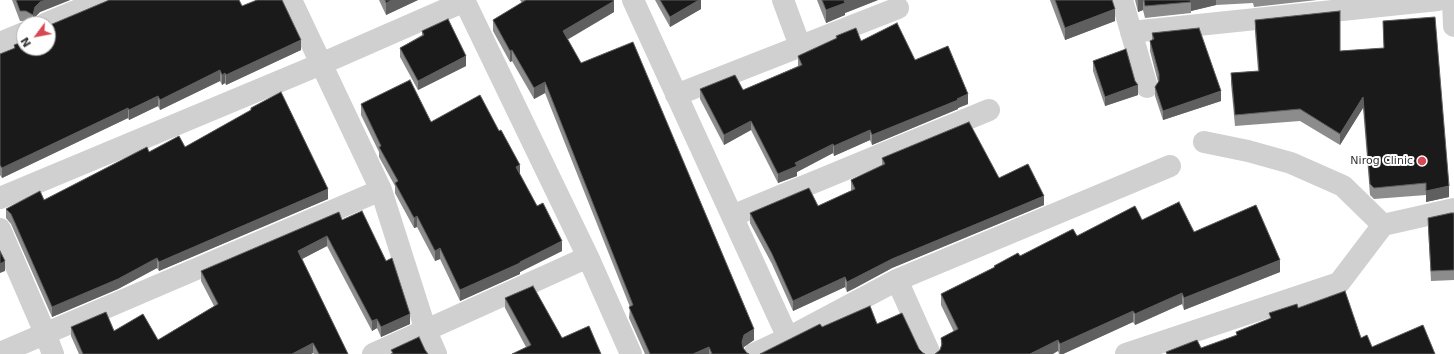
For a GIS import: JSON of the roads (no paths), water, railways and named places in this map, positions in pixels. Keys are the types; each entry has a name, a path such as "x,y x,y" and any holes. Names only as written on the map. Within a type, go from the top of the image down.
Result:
{"street":[{"path":"56,19 102,0"},
{"path":"291,0 381,190 426,331 436,354"},
{"path":"0,198 321,64 464,0 588,256 631,354"},
{"path":"633,0 788,338"},
{"path":"783,0 800,46"},
{"path":"1122,0 1147,87"},
{"path":"1131,32 1438,0"},
{"path":"1452,0 1454,26"},
{"path":"676,95 898,8"},
{"path":"0,43 16,36"},
{"path":"732,216 989,110"},
{"path":"1204,142 1248,151 1291,163 1343,186 1383,225"},
{"path":"754,354 788,338 897,280 1170,166"},
{"path":"0,353 381,190"},
{"path":"1126,354 1339,283 1383,225 1454,209"},
{"path":"0,228 53,354"},
{"path":"373,354 588,256"},
{"path":"897,280 930,354"}],"place":[{"name":"Nirog Clinic","path":"1422,161"}]}
